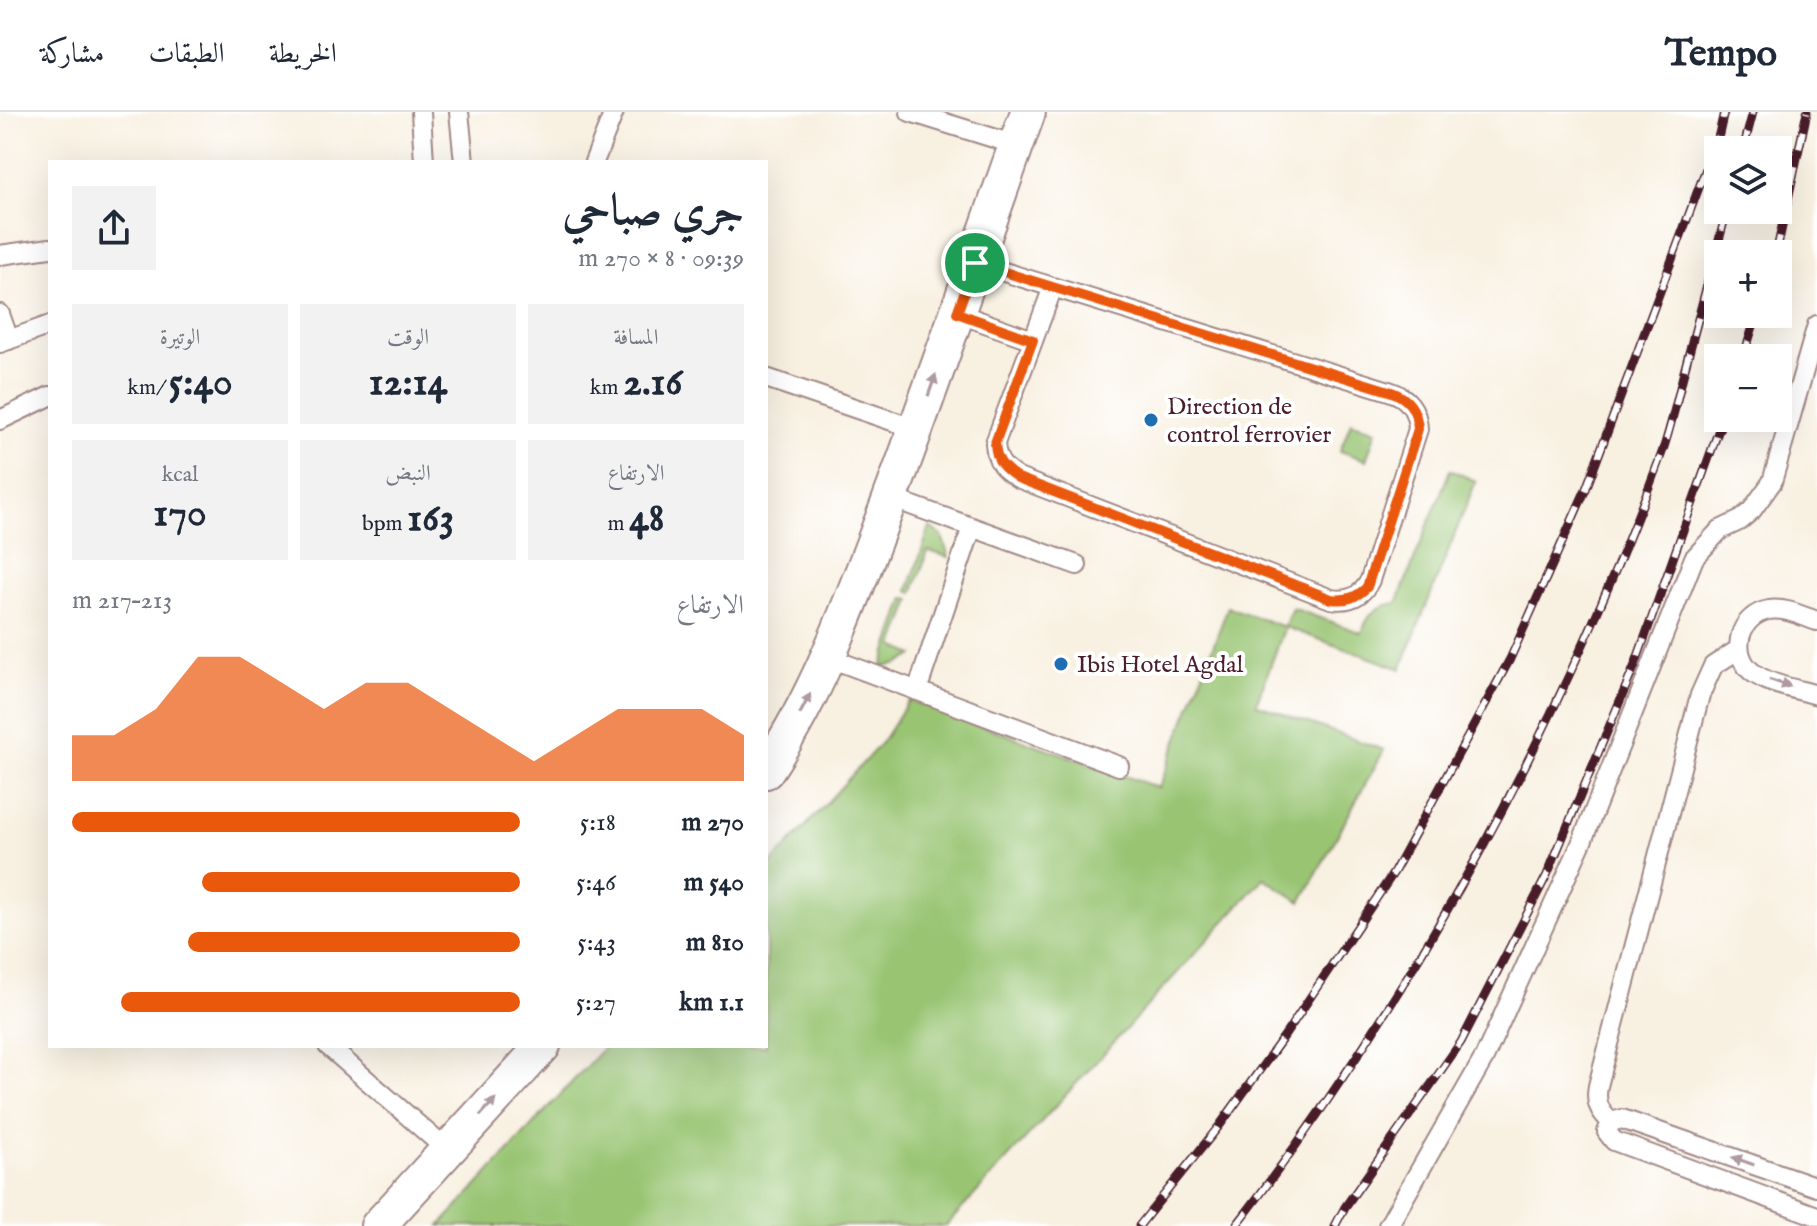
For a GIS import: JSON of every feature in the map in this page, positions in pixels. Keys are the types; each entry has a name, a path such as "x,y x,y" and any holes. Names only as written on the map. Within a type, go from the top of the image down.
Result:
{"street":[{"path":"768,768 788,739 827,657 891,498 1028,112"},
{"path":"378,1226 541,1048"}],"lane":[{"path":"421,112 424,160"},
{"path":"459,112 464,160"},
{"path":"595,160 614,112"},
{"path":"910,112 1016,145"},
{"path":"0,255 48,248"},
{"path":"975,263 1053,287 1389,391 1408,400 1414,409 1418,429 1367,587 1347,600 1331,599 1018,478 1004,469 998,461 995,443 1053,287"},
{"path":"957,313 1033,340"},
{"path":"0,314 4,342 48,326"},
{"path":"1388,1226 1484,1058 1581,844 1694,558 1720,530 1739,521 1752,510 1772,482 1817,325"},
{"path":"768,379 916,429"},
{"path":"0,420 48,397"},
{"path":"891,498 1077,565"},
{"path":"917,691 972,527"},
{"path":"1817,621 1779,609 1758,613 1742,628 1739,649 1748,668 1756,675 1817,695"},
{"path":"1611,1122 1598,1106 1596,1096 1700,695 1713,666 1739,649"},
{"path":"827,657 1119,766"},
{"path":"330,1048 448,1151"},
{"path":"1611,1122 1622,1119 1817,1187"},
{"path":"1611,1122 1607,1132 1614,1141 1817,1216"}],"green space":[{"path":"1351,422 1376,431 1366,460 1340,451"},
{"path":"1450,470 1476,481 1401,669 1285,627 1256,704 1384,750 1301,902 1264,878 946,1226 440,1226 603,1048 768,1048 768,868 882,742 909,700 1159,788 1228,607 1284,627 1292,608 1362,633 1374,612 1397,603"},
{"path":"930,527 942,536 949,557 928,551 913,593 908,591"},
{"path":"905,598 911,600 894,646 914,655 899,664 882,667"}],"railway":[{"path":"1139,1226 1220,1125 1285,1035 1394,872 1510,659 1586,489 1719,134 1724,112"},
{"path":"1747,136 1753,112"},
{"path":"1779,240 1807,112"},
{"path":"1236,1226 1365,1045 1479,854 1530,755 1623,553 1663,450 1723,224"},
{"path":"1747,344 1753,328"},
{"path":"1335,1226 1345,1207 1461,1042 1547,875 1635,665 1718,432"}],"place":[{"name":"Direction de control ferrovier","path":"1151,420"},
{"name":"Ibis Hotel Agdal","path":"1061,664"}],"route":[{"path":"975,263 1399,394 1408,400 1418,419 1418,429 1367,587 1347,600 1331,599 1018,478 1004,469 998,461 995,443 1033,340 957,313 975,263"}]}
